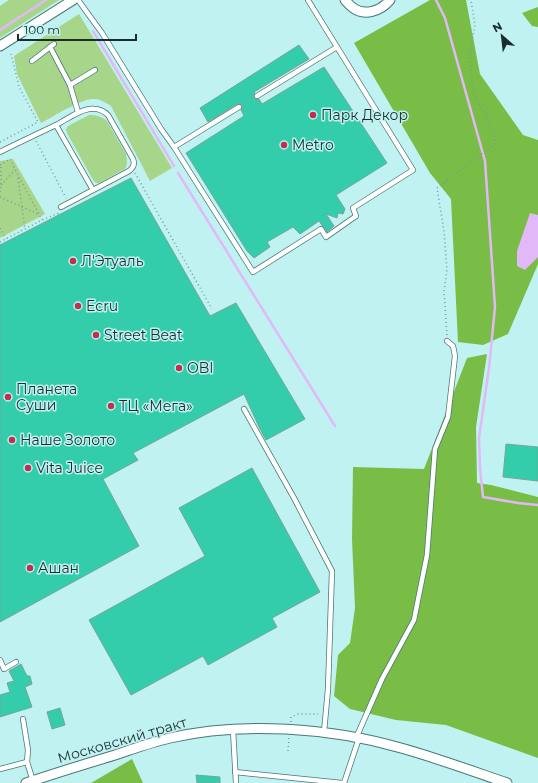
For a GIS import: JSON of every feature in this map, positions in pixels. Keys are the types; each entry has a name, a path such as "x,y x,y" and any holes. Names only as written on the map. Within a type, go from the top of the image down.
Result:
{"street":[{"path":"0,46 72,0"},
{"path":"345,0 351,7 367,12 376,11 389,1"},
{"name":"Московский тракт","path":"29,782 170,738 213,731 263,728 324,732 383,743 507,783"}],"lane":[{"path":"78,0 102,33 161,129 253,272 321,228 326,236 356,216 353,208 413,170 308,0"},
{"path":"32,61 54,44"},
{"path":"50,47 70,85 78,112"},
{"path":"257,96 337,47"},
{"path":"70,85 95,70"},
{"path":"174,147 239,107"},
{"path":"0,152 56,125 78,112 94,108 103,110 108,115 134,161 134,165 130,170 61,207"},
{"path":"56,125 93,190"},
{"path":"235,772 343,783 358,738 382,679 414,620 427,555 435,449 448,417 455,356 453,346 447,341"},
{"path":"244,409 294,498 332,571 328,689 324,732"},
{"path":"0,660 4,669 16,662"},
{"path":"23,719 28,750 27,762 29,782"},
{"path":"233,730 236,783"},
{"path":"0,769 27,762"}],"path":[{"path":"447,341 444,291 447,270 444,231 437,188 475,158 491,148 496,141 495,135 477,100 472,83 470,52 475,25 471,0"},
{"path":"0,142 38,122 19,87 11,54"},
{"path":"29,127 69,203"},
{"path":"0,192 0,164 10,159 42,220"},
{"path":"0,186 15,169"},
{"path":"135,173 212,309"},
{"path":"18,175 25,229"},
{"path":"0,197 38,214"},
{"path":"0,242 60,212"},
{"path":"0,228 6,239"}],"green space":[{"path":"9,0 59,0 0,38 0,6"},
{"path":"430,0 466,0 480,74 523,135 538,140 538,264 508,334 483,345 458,342 451,199 430,173 354,43"},
{"path":"538,7 538,27 532,26 522,13"},
{"path":"79,14 172,168 150,181 111,106 103,101 89,99 82,101 41,123 17,74 14,56"},
{"path":"89,115 98,116 107,121 127,158 125,169 99,183 96,183 93,180 66,129 68,126"},
{"path":"13,159 45,214 0,238 0,161"},
{"path":"487,354 476,427 477,483 538,497 538,758 446,725 396,720 350,709 334,696 338,655 350,643 355,608 352,539 353,467 424,469 467,358"},
{"path":"132,759 143,783 91,783"}],"shaded area":[{"path":"530,213 538,215 538,257 525,270 517,266 517,251"}],"building":[{"path":"299,45 309,59 254,92 254,98 257,100 259,99 262,104 324,67 387,163 336,195 345,209 343,214 338,213 337,218 326,214 334,226 327,232 319,221 300,234 293,227 267,242 270,247 254,258 247,251 186,153 244,116 241,110 243,107 239,103 208,122 200,108"},
{"name":"ТЦ «Мега»","path":"131,178 210,316 236,303 305,419 266,440 244,394 133,453 138,460 103,479 139,546 0,622 0,245"},
{"path":"506,444 538,447 538,481 503,477"},
{"path":"252,468 320,592 272,618 277,627 208,665 203,656 131,695 89,620 205,556 179,508"},
{"path":"21,664 27,676 30,676 32,684 25,687 32,707 0,717 0,695 10,692 7,683 14,681 9,671"},
{"path":"60,708 65,725 52,729 47,712"},
{"path":"196,775 220,777 220,783 197,783"}],"waterway":[{"path":"0,30 46,0"},
{"path":"436,0 445,18 485,161 495,307 489,368 479,438 483,497 538,505"},
{"path":"93,31 174,166"},
{"path":"178,173 335,426"}],"place":[{"name":"Парк Декор","path":"313,115"},
{"name":"Metro","path":"284,145"},
{"name":"Л'Этуаль","path":"73,261"},
{"name":"Ecru","path":"78,306"},
{"name":"Street Beat","path":"96,335"},
{"name":"OBI","path":"179,368"},
{"name":"Планета Суши","path":"8,397"},
{"name":"ТЦ «Мега»","path":"111,406"},
{"name":"Наше Золото","path":"12,440"},
{"name":"Vita Juice","path":"28,468"},
{"name":"Ашан","path":"30,568"}]}
